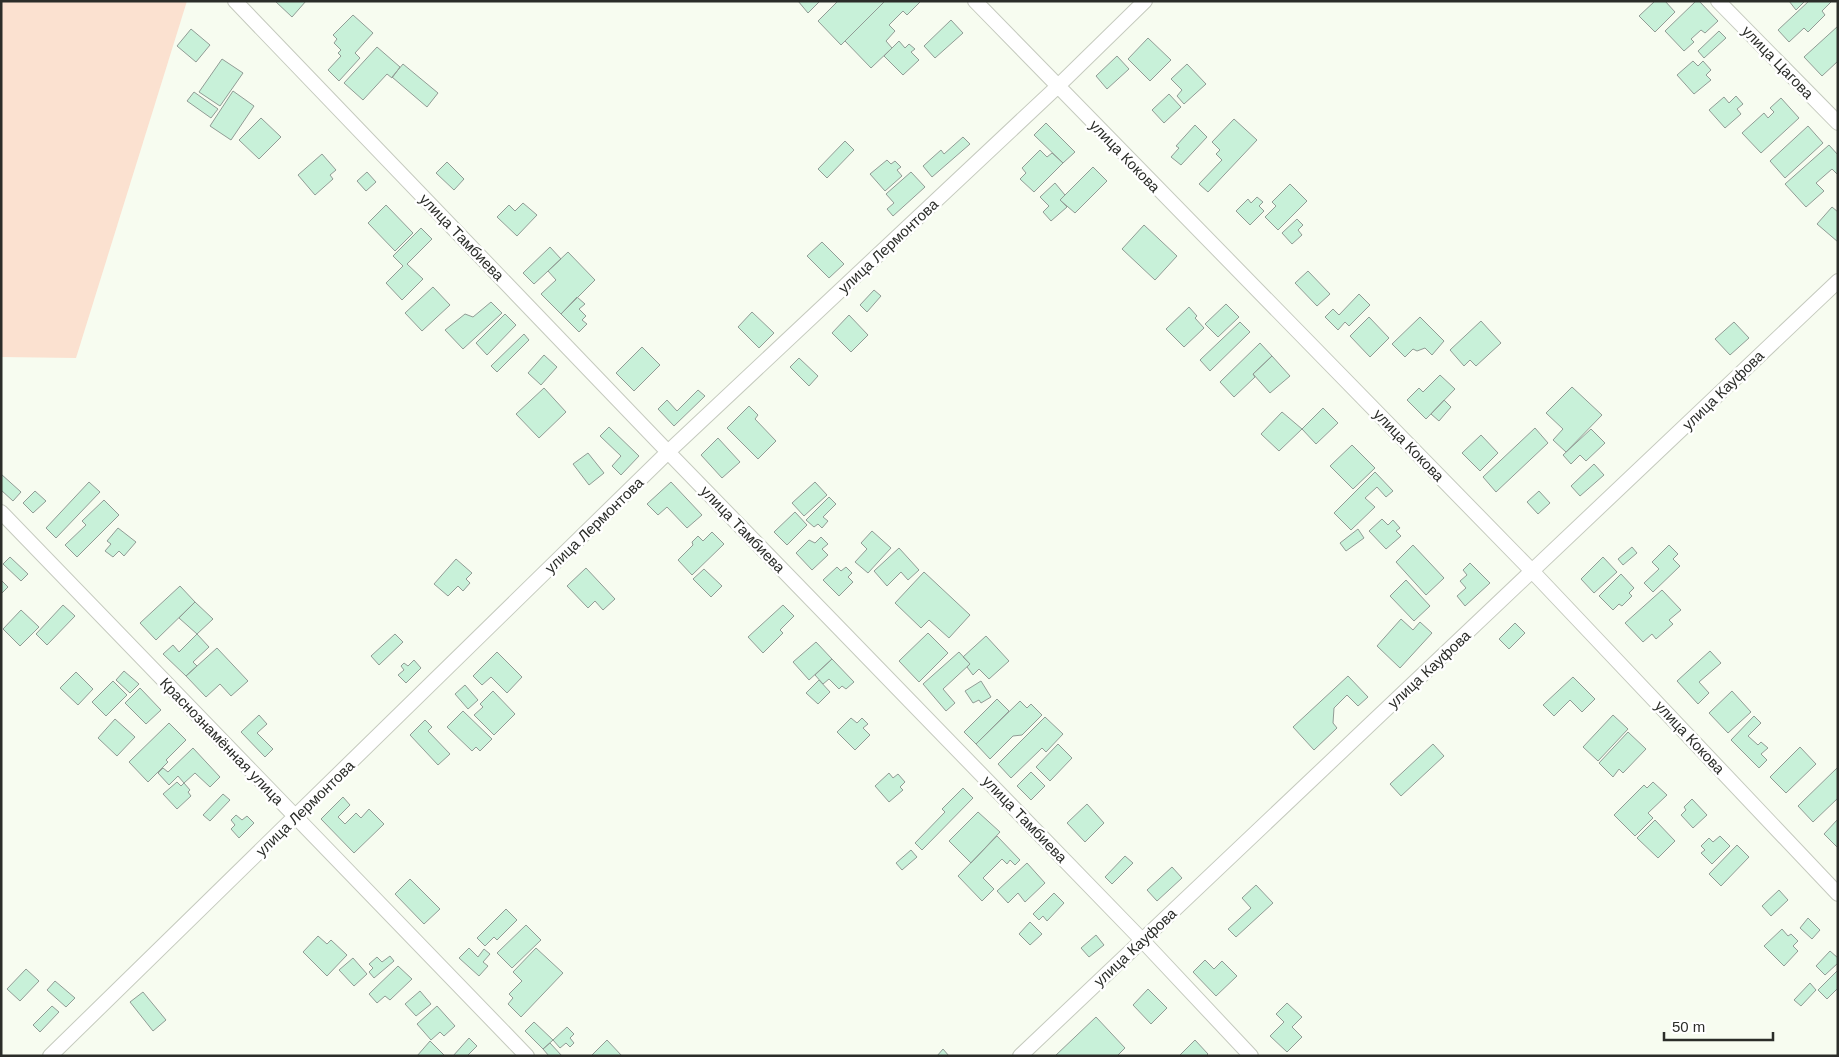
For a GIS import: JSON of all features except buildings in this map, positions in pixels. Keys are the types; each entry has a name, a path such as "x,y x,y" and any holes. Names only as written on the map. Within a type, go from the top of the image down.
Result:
{"street":[{"name":"улица Тамбиева","path":"236,1 668,452 1142,940 1251,1056"},
{"name":"улица Кокова","path":"975,1 1532,571 1838,894"},
{"name":"улица Лермонтова","path":"50,1056 668,452 1057,87 1145,1"},
{"name":"улица Цагова","path":"1718,1 1838,123"},
{"name":"улица Кауфова","path":"1020,1056 1838,281"},
{"name":"Краснознамённая улица","path":"1,512 527,1056"}],"shaded area":[{"path":"1,1 187,1 76,358 1,357"}]}
